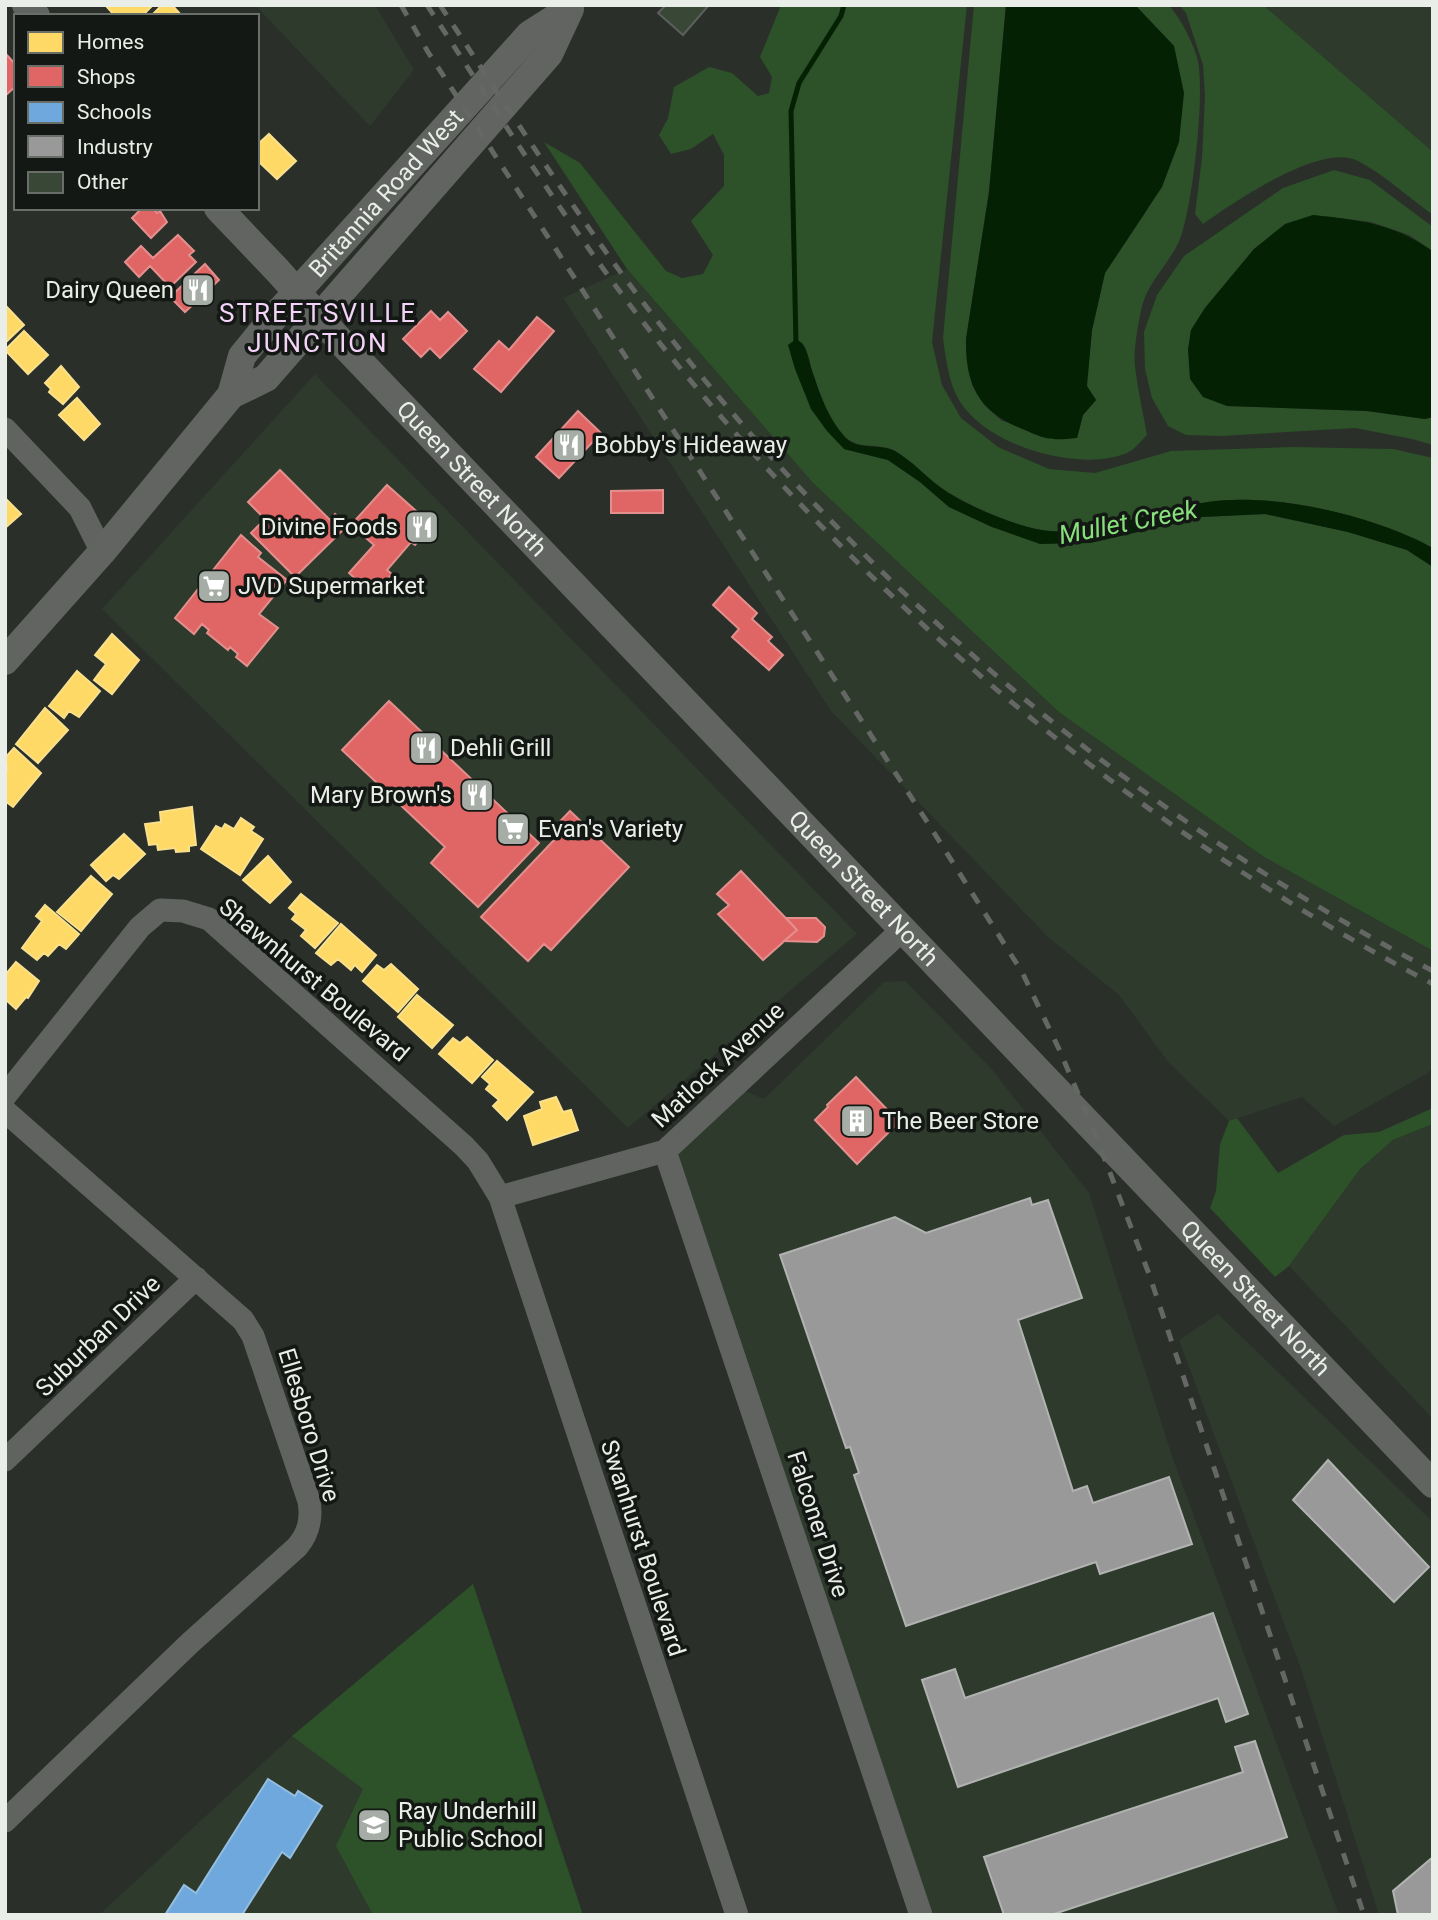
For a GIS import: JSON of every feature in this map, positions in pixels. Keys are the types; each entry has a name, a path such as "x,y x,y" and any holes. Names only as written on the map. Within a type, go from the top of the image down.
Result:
{"main road":[{"name":"Britannia Road West","path":"5,661 102,552 231,395 242,356 297,292 530,34 570,8"},
{"name":"Britannia Road West","path":"231,395 266,378 549,54 570,8"},
{"name":"Queen Street North","path":"220,210 902,930 1433,1484"}],"street":[{"path":"5,429 80,508 102,552"},
{"name":"Shawnhurst Boulevard","path":"5,1096 141,927 160,911 183,911 209,919 464,1146 478,1161 500,1198"},
{"name":"Matlock Avenue","path":"500,1198 665,1151 902,930"},
{"name":"Ellesboro Drive","path":"5,1111 237,1313 253,1336 309,1501 311,1515 308,1529 297,1547 190,1643 5,1821"},
{"name":"Falconer Drive","path":"665,1151 921,1915"},
{"name":"Swanhurst Boulevard","path":"500,1198 737,1915"},
{"name":"Suburban Drive","path":"5,1460 196,1278"}],"shaded area":[{"path":"255,5 375,5 414,70 370,126"},
{"path":"781,5 967,5 932,342 942,385 961,418 998,447 1049,469 1095,473 1171,451 1293,447 1393,449 1433,458 1433,548 1409,536 1354,517 1324,509 1263,500 1208,502 1096,529 1045,531 1013,522 965,502 940,487 895,451 849,440 832,419 804,346 796,340 844,449 888,460 920,482 949,507 992,527 1090,543 1202,517 1265,514 1348,532 1407,550 1433,567 1433,951 1264,857 1060,713 813,483 627,269 544,142 580,163 666,271 682,278 703,274 713,255 691,221 724,186 724,155 713,134 691,149 671,154 659,135 668,118 674,87 709,67 732,73 758,96 769,93 772,77 760,57"},
{"path":"974,5 1006,5 989,192 966,339 972,385 984,405 1002,421 1077,438 1083,415 1096,400 1086,386 1092,330 1105,273 1147,210 1174,46 1135,5 1169,5 1185,29 1197,57 1199,118 1190,196 1179,242 1151,285 1141,309 1135,361 1147,435 1127,453 1084,460 1035,451 1011,442 972,416 959,400 952,385 943,338"},
{"path":"1179,5 1263,5 1433,152 1433,215 1368,167 1342,157 1323,160 1279,177 1203,224 1195,214 1202,158 1205,96 1203,65 1186,13"},
{"path":"1246,5 1433,5 1433,168"},
{"path":"1334,170 1370,180 1433,227 1433,273 1431,250 1409,235 1371,222 1313,215 1254,249 1205,308 1191,330 1188,350 1227,406 1367,411 1425,419 1433,417 1433,445 1355,428 1222,436 1186,435 1168,426 1152,398 1145,369 1144,332 1157,295 1184,256 1283,188"},
{"path":"627,269 813,483 1060,713 1264,857 1433,951 1433,1067 1428,1073 1334,1126 1302,1097 1229,1121 1169,1063 1119,995 1048,937 831,711 563,298"},
{"path":"315,374 857,934 628,1128 102,609"},
{"path":"905,981 990,1067 1089,1193 1171,1453 1339,1915 921,1915 665,1151 734,1086 764,1099 884,982"},
{"path":"1433,1108 1433,1124 1393,1140 1360,1169 1289,1266 1275,1277 1210,1208 1216,1191 1220,1144 1229,1121 1237,1118 1278,1173 1344,1135 1379,1132"},
{"path":"1433,1124 1433,1419 1289,1266 1360,1169 1393,1140"},
{"path":"1218,1314 1433,1522 1433,1915 1379,1915 1301,1669 1179,1340"},
{"name":"Ray Underhill Public School","path":"473,1584 583,1915 99,1915 292,1736"},
{"name":"Ray Underhill Public School","path":"473,1584 583,1915 373,1915 336,1846 363,1789 292,1736"}],"water":[{"path":"1006,5 1135,5 1174,46 1184,93 1179,142 1162,187 1105,273 1092,330 1087,386 1096,400 1083,415 1077,438 1047,438 1006,421 984,404 977,394 968,369 966,339 989,192"},
{"path":"1313,215 1389,228 1431,250 1433,417 1425,419 1367,411 1227,406 1203,397 1190,379 1188,350 1191,330 1205,308 1254,249 1285,224"},
{"path":"796,339 806,350 819,392 830,416 845,437 856,444 895,451 949,493 1013,523 1036,529 1077,530 1208,502 1263,500 1324,509 1409,536 1433,548 1433,567 1407,550 1348,532 1265,514 1202,517 1090,543 1040,544 992,527 949,507 920,482 888,460 844,449 811,409 788,345"}],"building: Homes":[{"path":"153,5 144,14 113,14 107,7"},
{"path":"162,5 172,5 180,14 153,14"},
{"path":"269,134 296,161 277,179 259,162 259,143"},
{"path":"5,305 24,325 6,342 5,341"},
{"path":"24,331 48,355 28,374 5,350"},
{"path":"61,366 79,387 63,404 49,392 51,389 45,383"},
{"path":"77,398 100,424 84,440 59,415"},
{"path":"5,498 21,514 5,528"},
{"path":"112,634 139,660 112,694 94,680 106,664 95,655"},
{"path":"77,671 100,691 79,717 69,711 64,718 49,706"},
{"path":"45,708 68,730 38,763 16,744"},
{"path":"14,748 41,773 13,807 5,801 5,772 8,768 5,758"},
{"path":"192,807 196,845 189,846 189,851 176,852 175,848 158,850 157,844 149,845 145,824 161,822 160,812"},
{"path":"241,818 254,827 251,831 263,839 240,875 201,849 216,826 222,829 225,824 234,829"},
{"path":"124,834 145,854 119,879 113,875 106,881 91,865"},
{"path":"268,856 291,882 270,903 243,880"},
{"path":"91,876 112,894 81,931 57,912"},
{"path":"301,894 338,923 315,948 301,936 306,930 292,919 296,914 289,908"},
{"path":"45,905 79,934 66,949 59,944 48,956 44,953 37,960 22,948 42,921 36,916"},
{"path":"341,924 376,955 362,972 355,965 351,970 338,959 331,965 316,953"},
{"path":"16,962 39,981 28,998 16,1009 5,999 5,975"},
{"path":"391,964 418,989 398,1012 363,981 377,965 384,970"},
{"path":"417,995 453,1025 432,1048 398,1017"},
{"path":"467,1037 493,1060 472,1083 439,1054 453,1038 460,1043"},
{"path":"497,1061 533,1092 507,1120 493,1106 499,1100 486,1089 490,1084 482,1077"},
{"path":"556,1097 563,1112 571,1110 578,1130 533,1145 524,1116 542,1109 540,1102"}],"building: Shops":[{"path":"5,53 14,63 14,88 6,95"},
{"path":"140,210 155,210 157,213 160,211 167,222 151,238 132,218"},
{"path":"178,235 194,251 189,255 196,262 170,287 150,266 139,277 125,262 141,246 153,258"},
{"path":"205,264 219,280 185,312 170,297"},
{"path":"431,311 440,320 448,312 467,331 440,358 430,348 421,357 403,339"},
{"path":"537,317 554,331 501,392 474,369 499,341 509,350"},
{"name":"Bobby's Hideaway","path":"578,411 601,433 559,478 536,457"},
{"path":"280,470 330,520 335,514 347,526 295,577 251,533 265,519 248,502"},
{"path":"387,485 432,525 415,545 411,542 387,570 392,574 373,595 349,573 374,545 351,525"},
{"path":"663,490 663,513 611,513 611,491"},
{"path":"241,535 261,553 258,557 287,580 259,614 278,628 247,666 236,657 238,654 230,647 228,650 207,633 209,630 202,624 194,634 175,618"},
{"path":"729,587 757,613 752,619 772,637 768,641 783,655 769,670 732,637 739,629 713,605"},
{"path":"389,701 539,843 478,907 431,863 445,847 342,750"},
{"path":"570,811 629,867 551,950 544,944 528,961 481,917 555,839 549,833"},
{"path":"741,871 797,930 763,960 718,914 729,905 717,894"},
{"path":"786,918 816,918 825,927 824,936 817,942 784,941 797,930"},
{"name":"The Beer Store","path":"856,1077 899,1122 857,1164 815,1120"}],"building: Schools":[{"path":"268,1779 295,1796 298,1791 322,1806 290,1858 282,1852 242,1915 165,1915 184,1885 196,1893"}],"building: Industry":[{"path":"1030,1198 1032,1205 1048,1200 1082,1298 1018,1320 1073,1491 1087,1486 1093,1503 1169,1477 1192,1544 1100,1574 1096,1562 906,1626 854,1475 859,1473 850,1447 846,1448 780,1255 895,1217 926,1233"},
{"path":"1328,1460 1429,1567 1394,1602 1293,1500"},
{"path":"1213,1613 1248,1714 1226,1722 1218,1698 958,1787 922,1680 955,1669 965,1698"},
{"path":"1255,1741 1287,1837 1051,1915 1004,1915 984,1857 1243,1772 1235,1747"},
{"path":"1433,1857 1433,1915 1398,1915 1393,1891"}],"building: Other":[{"path":"666,5 709,5 683,35 658,13"}],"waterway":[{"name":"Mullet Creek","path":"796,344 791,111 799,83 841,16 844,5"}],"railway":[{"path":"401,5 428,52 1022,972 1092,1126 1149,1274 1364,1915"},
{"path":"427,5 543,182 634,311 748,447 834,538 923,625 1017,707 1115,784 1218,856 1323,923 1433,984"},
{"path":"440,5 553,176 642,301 753,436 837,527 927,614 1020,696 1118,773 1220,844 1325,910 1433,971"}],"place":[{"name":"Dairy Queen","path":"198,290"},
{"name":"Bobby's Hideaway","path":"569,445"},
{"name":"Divine Foods","path":"422,527"},
{"name":"JVD Supermarket","path":"214,586"},
{"name":"Dehli Grill","path":"426,748"},
{"name":"Mary Brown's","path":"477,795"},
{"name":"Evan's Variety","path":"513,829"},
{"name":"The Beer Store","path":"857,1121"},
{"name":"Ray Underhill Public School","path":"374,1825"}],"district":[{"name":"STREETSVILLE JUNCTION","path":"318,328"}]}
